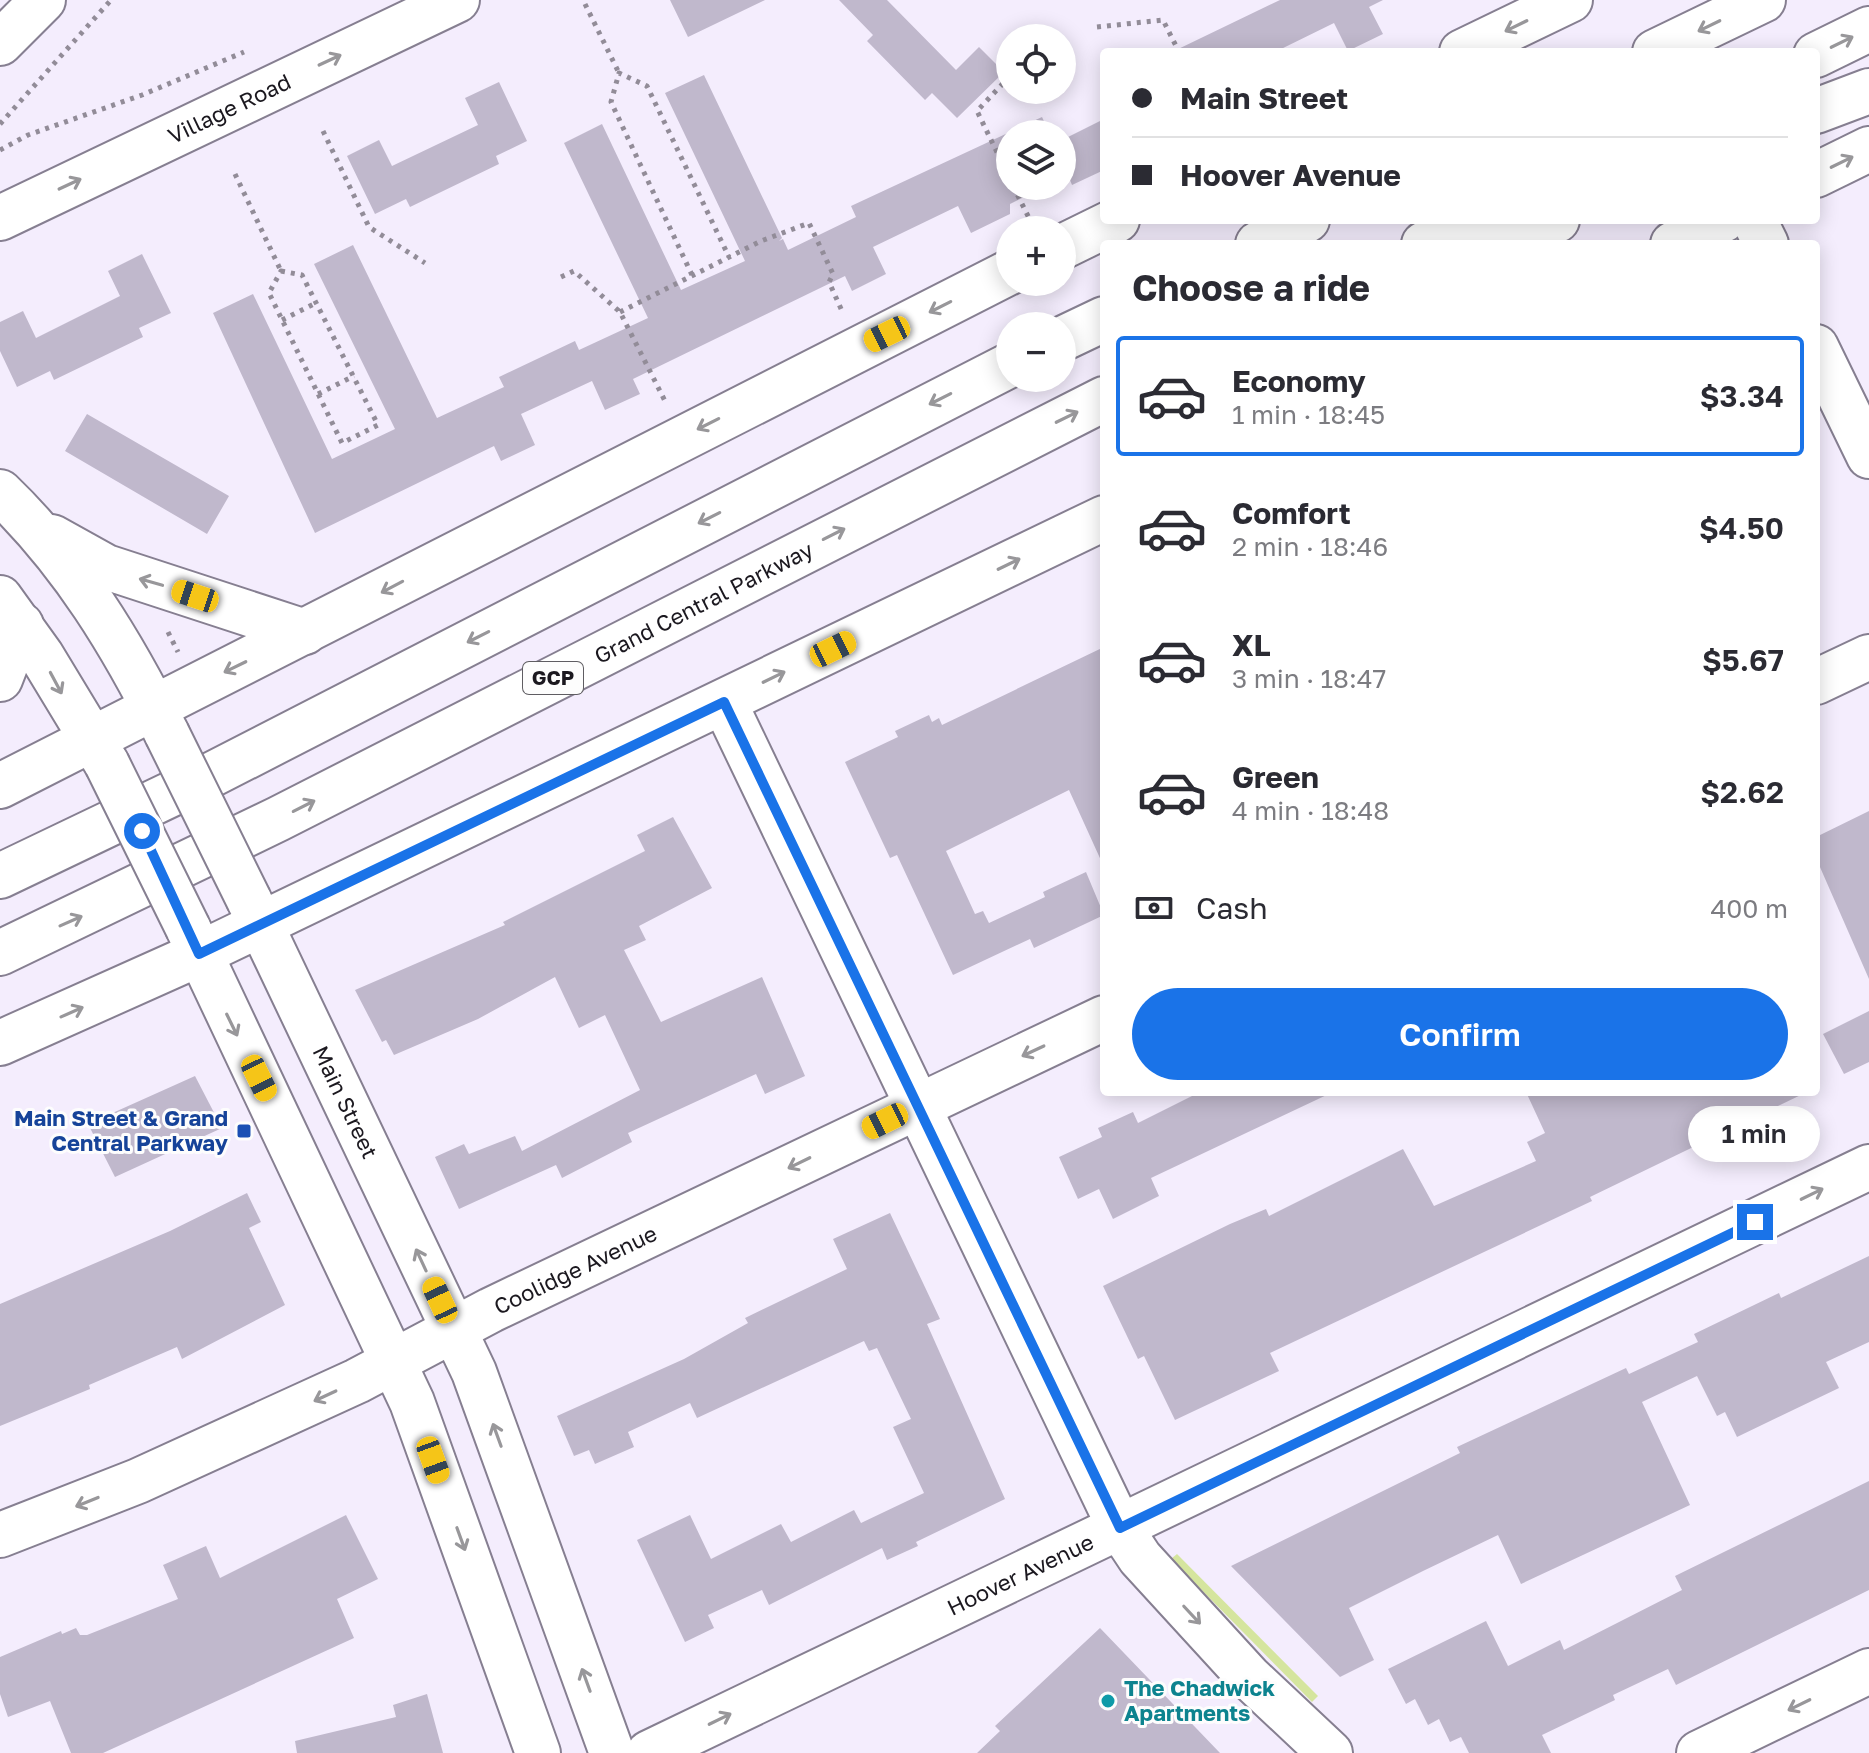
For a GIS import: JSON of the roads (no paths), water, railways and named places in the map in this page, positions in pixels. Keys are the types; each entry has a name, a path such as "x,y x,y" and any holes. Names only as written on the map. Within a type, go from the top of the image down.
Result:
{"main road":[{"path":"0,43 43,0"},
{"name":"Village Road","path":"0,218 457,0"},
{"path":"1470,48 1570,0"},
{"path":"1663,48 1763,0"},
{"path":"1820,53 1869,29"},
{"path":"1820,109 1869,91"},
{"path":"1820,173 1869,149"},
{"path":"1076,228 1100,223"},
{"path":"1266,240 1299,224"},
{"path":"1432,240 1466,224"},
{"path":"1503,240 1546,224"},
{"path":"1681,240 1715,224"},
{"path":"0,786 100,752 160,721 305,632 996,279"},
{"path":"1076,332 1100,321"},
{"path":"1820,355 1869,456"},
{"path":"0,876 209,776 996,372"},
{"name":"Grand Central Parkway","path":"0,953 265,826 1100,401"},
{"name":"Main Street","path":"0,492 36,527 101,616 160,721 254,912 455,1330 484,1397 612,1753"},
{"path":"0,1043 193,941 724,702 1100,520"},
{"path":"36,527 106,567 305,632"},
{"path":"0,679 11,612"},
{"path":"11,612 100,752 395,1361 538,1753"},
{"path":"1820,680 1869,657"},
{"path":"724,702 1120,1528 1140,1558 1249,1677 1330,1753"},
{"name":"Coolidge Avenue","path":"0,1535 138,1481 395,1361 1100,1020"},
{"name":"Hoover Avenue","path":"649,1753 1869,1167"},
{"path":"1699,1753 1869,1671"}],"place":[{"name":"Main Street & Grand Central Parkway","path":"244,1131"},
{"name":"The Chadwick Apartments","path":"1108,1701"}]}
